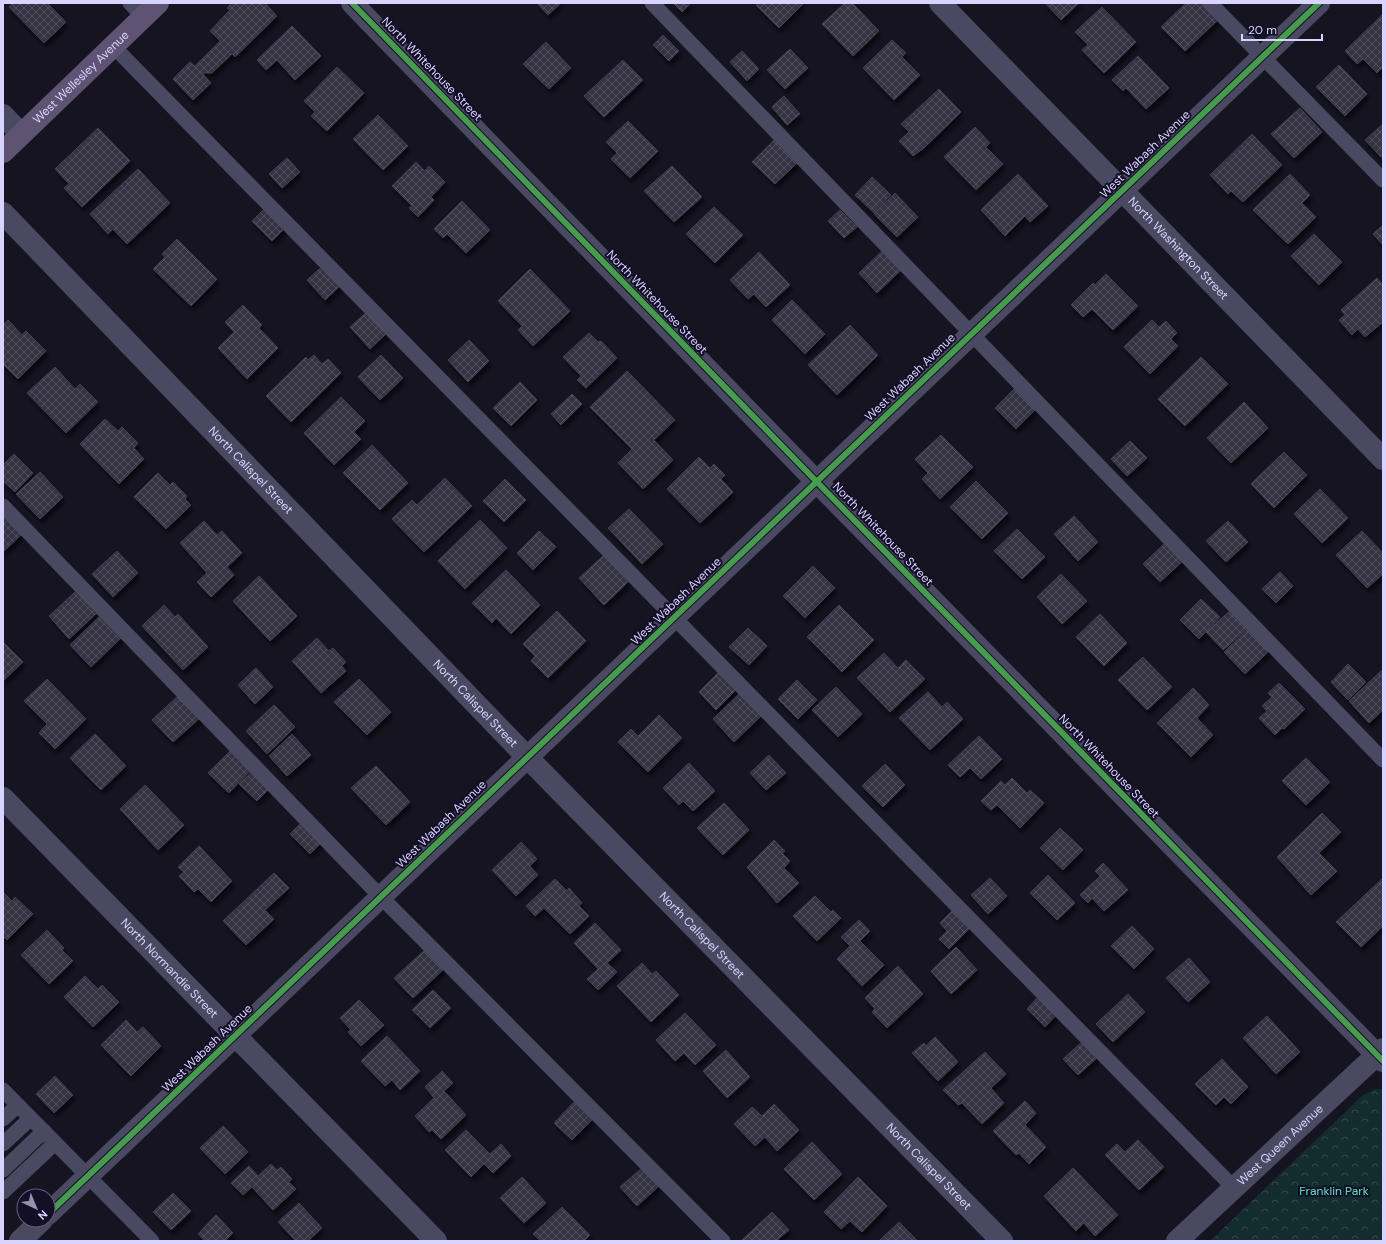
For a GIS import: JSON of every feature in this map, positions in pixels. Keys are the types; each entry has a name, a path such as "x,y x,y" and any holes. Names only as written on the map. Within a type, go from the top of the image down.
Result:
{"main road":[{"name":"West Wellesley Avenue","path":"3,152 113,46 144,8"}],"street":[{"name":"North Whitehouse Street","path":"352,3 816,481 1381,1055"},
{"name":"North Washington Street","path":"940,3 1383,459"},
{"name":"West Wabash Avenue","path":"56,1206 1319,3"},
{"path":"3,115 21,134"},
{"name":"North Calispel Street","path":"3,213 528,757 1002,1241"},
{"name":"North Normandie Street","path":"3,798 436,1241"},
{"name":"West Queen Avenue","path":"1177,1241 1381,1055"},
{"path":"20,1241 34,1228"}],"lane":[{"path":"652,3 1383,760"},
{"path":"1210,3 1383,180"},
{"path":"113,46 1234,1188"},
{"path":"3,506 381,897 723,1241"},
{"path":"3,1090 152,1241"},
{"path":"3,1119 18,1105"},
{"path":"3,1144 31,1118"},
{"path":"3,1170 44,1131"},
{"path":"3,1192 55,1143"}],"green space":[{"name":"Franklin Park","path":"1375,1089 1383,1089 1383,1241 1210,1241 1363,1095"}],"building":[{"path":"13,3 47,3 66,22 44,43 9,7"},
{"path":"232,3 265,3 277,16 235,57 232,54 212,73 202,73 211,83 193,100 173,79 190,62 195,66 220,41 210,31 230,10 227,8"},
{"path":"537,3 561,3 548,15"},
{"path":"673,3 691,3 682,12"},
{"path":"758,3 804,3 779,28 756,5"},
{"path":"845,3 852,3 879,31 853,56 822,24"},
{"path":"1045,3 1079,3 1061,20"},
{"path":"1186,3 1201,3 1218,20 1185,51 1161,27"},
{"path":"1102,7 1136,42 1104,73 1082,50 1088,45 1075,32"},
{"path":"1383,14 1383,67 1377,73 1363,59 1357,64 1345,51"},
{"path":"292,26 321,56 295,80 277,60 266,70 257,60"},
{"path":"663,35 679,51 669,61 653,45"},
{"path":"892,40 906,53 902,57 920,75 894,100 863,68"},
{"path":"546,42 571,68 549,89 523,64"},
{"path":"790,49 808,68 785,89 767,70"},
{"path":"742,51 759,69 747,81 730,62"},
{"path":"1138,56 1169,88 1146,109 1126,88 1123,91 1112,80"},
{"path":"623,60 643,80 604,117 584,96"},
{"path":"1339,65 1367,94 1345,116 1316,87"},
{"path":"337,67 364,93 327,131 311,116 315,112 304,101"},
{"path":"939,89 961,112 924,148 913,156 899,141 909,132 901,124"},
{"path":"784,96 800,114 787,125 772,107"},
{"path":"1300,108 1322,132 1294,158 1271,134"},
{"path":"378,115 408,146 383,170 353,139"},
{"path":"628,121 658,151 630,178 611,159 617,153 606,142"},
{"path":"1383,124 1383,159 1365,140"},
{"path":"975,127 990,143 986,147 1003,164 976,190 944,157"},
{"path":"98,128 130,161 82,207 64,188 69,184 55,169"},
{"path":"1252,134 1282,165 1243,202 1231,191 1228,194 1210,175"},
{"path":"774,140 797,163 775,184 752,162"},
{"path":"287,158 300,172 282,188 269,174"},
{"path":"416,162 425,171 429,166 445,182 431,197 434,200 418,217 409,208 412,206 392,186"},
{"path":"672,166 702,197 674,222 644,191"},
{"path":"138,169 170,203 127,244 113,229 108,234 90,214"},
{"path":"1018,174 1048,206 1030,222 1025,216 1005,236 981,210"},
{"path":"1290,174 1310,195 1302,203 1316,217 1288,244 1253,210"},
{"path":"872,177 891,195 874,213 855,195"},
{"path":"895,193 918,217 897,237 874,214"},
{"path":"462,201 490,230 466,253 447,234 443,238 434,229"},
{"path":"267,206 287,226 272,241 252,221"},
{"path":"714,207 743,235 715,263 686,234"},
{"path":"840,210 857,227 844,238 828,221"},
{"path":"1383,225 1383,245 1373,234"},
{"path":"1314,234 1342,262 1319,285 1291,256"},
{"path":"177,239 217,279 191,306 153,269 165,257 162,254"},
{"path":"882,251 900,271 877,293 859,273"},
{"path":"759,252 790,285 766,307 754,294 748,299 730,280"},
{"path":"326,263 344,282 325,300 307,280"},
{"path":"530,269 570,311 533,346 518,330 522,326 498,301"},
{"path":"1106,274 1138,306 1113,330 1092,309 1083,317 1071,305 1093,283 1095,285"},
{"path":"1377,278 1383,285 1383,322 1365,337 1358,329 1352,335 1339,320 1345,315 1341,310"},
{"path":"792,300 825,334 805,354 772,320"},
{"path":"243,305 262,325 259,328 278,348 247,379 218,348 234,332 225,322"},
{"path":"370,309 390,330 370,349 350,327"},
{"path":"8,320 22,335 26,331 46,351 18,379 3,364 3,325"},
{"path":"1152,320 1159,327 1166,321 1177,333 1171,339 1178,346 1150,374 1124,347"},
{"path":"850,325 878,355 837,395 808,365"},
{"path":"589,333 598,342 601,341 617,358 586,388 577,380 581,376 563,357"},
{"path":"469,340 489,361 468,382 448,360"},
{"path":"314,355 322,364 328,359 341,373 291,422 266,396 306,357 308,360"},
{"path":"381,355 403,378 380,400 358,377"},
{"path":"1201,357 1228,384 1185,426 1158,399"},
{"path":"55,367 75,389 80,384 98,402 66,433 27,393"},
{"path":"627,371 675,420 654,440 673,460 643,489 618,463 632,449 590,407"},
{"path":"520,382 537,400 511,426 493,408"},
{"path":"1015,388 1036,409 1016,429 995,408"},
{"path":"572,394 582,404 561,425 551,414"},
{"path":"341,397 365,421 354,432 361,439 334,465 304,433"},
{"path":"1244,402 1268,428 1231,463 1207,438"},
{"path":"105,419 118,431 122,427 138,443 134,448 144,459 119,484 80,444"},
{"path":"941,435 973,467 940,499 922,479 928,473 915,459"},
{"path":"1130,441 1147,458 1127,476 1111,459"},
{"path":"372,445 408,483 380,510 343,473"},
{"path":"1284,452 1307,475 1274,508 1251,484"},
{"path":"14,454 33,473 15,492 3,481 3,465"},
{"path":"699,457 710,468 714,464 725,475 721,479 733,492 700,523 667,489"},
{"path":"40,472 63,497 40,519 16,494"},
{"path":"158,473 170,485 173,482 187,496 185,499 191,505 166,529 134,497"},
{"path":"445,478 472,506 424,552 392,519 412,500 417,505"},
{"path":"505,479 526,500 504,522 483,501"},
{"path":"976,481 1008,513 982,539 950,507"},
{"path":"1320,489 1348,518 1322,543 1294,514"},
{"path":"629,509 663,544 642,564 608,528"},
{"path":"3,514 22,534 3,552"},
{"path":"1074,516 1098,542 1078,561 1054,534"},
{"path":"480,520 507,548 465,589 438,561"},
{"path":"204,521 217,535 222,531 242,553 227,567 234,575 211,597 197,582 207,573 180,543"},
{"path":"1228,521 1248,542 1226,562 1206,541"},
{"path":"1017,529 1045,557 1022,579 994,551"},
{"path":"539,531 556,547 533,570 517,553"},
{"path":"1362,531 1383,553 1383,574 1367,588 1336,555"},
{"path":"1166,542 1184,560 1160,582 1143,564"},
{"path":"117,551 138,573 113,597 92,574"},
{"path":"604,555 628,582 604,605 579,578"},
{"path":"813,566 835,588 805,618 783,596"},
{"path":"506,570 540,605 511,634 496,618 492,623 472,603"},
{"path":"1280,572 1293,586 1276,603 1262,589"},
{"path":"1061,574 1087,601 1062,624 1037,597"},
{"path":"259,576 297,616 270,641 233,601"},
{"path":"77,590 97,613 69,639 49,616"},
{"path":"1201,599 1220,617 1199,639 1180,620"},
{"path":"164,605 175,617 178,614 208,647 183,670 142,626"},
{"path":"839,605 874,640 842,672 807,637"},
{"path":"1232,609 1249,627 1223,650 1206,632"},
{"path":"557,611 586,641 548,678 531,661 535,656 523,644"},
{"path":"1100,614 1127,643 1104,666 1076,637"},
{"path":"101,615 122,637 91,667 70,645"},
{"path":"748,628 767,646 749,665 729,647"},
{"path":"1249,628 1270,650 1245,674 1224,652"},
{"path":"317,638 329,651 333,648 346,662 342,666 346,671 321,693 292,661"},
{"path":"3,642 23,662 3,681"},
{"path":"884,653 898,668 906,660 925,679 890,712 857,678"},
{"path":"1143,657 1172,687 1147,710 1118,680"},
{"path":"1348,664 1366,682 1348,700 1331,682"},
{"path":"256,668 273,687 255,704 238,685"},
{"path":"1382,670 1383,710 1369,723 1349,701"},
{"path":"718,673 736,690 716,710 699,692"},
{"path":"47,679 86,719 55,749 39,733 47,724 24,701"},
{"path":"359,679 391,712 367,735 334,702"},
{"path":"797,680 817,700 798,719 778,699"},
{"path":"1279,683 1305,709 1284,729 1282,728 1275,735 1259,718 1267,711 1262,706 1272,697 1268,693"},
{"path":"836,687 862,714 838,737 812,710"},
{"path":"1193,688 1209,705 1197,718 1213,735 1191,757 1157,723"},
{"path":"928,692 942,707 947,702 963,719 930,750 899,718"},
{"path":"739,694 761,716 734,742 713,719"},
{"path":"179,695 200,718 173,742 152,720"},
{"path":"274,705 295,727 267,754 246,731"},
{"path":"659,715 682,738 648,772 618,742 631,729 638,736"},
{"path":"95,734 126,766 101,790 70,758"},
{"path":"292,734 311,755 287,776 269,756"},
{"path":"979,736 1002,759 981,779 970,768 960,777 948,765"},
{"path":"232,749 252,769 229,793 208,773"},
{"path":"769,755 786,773 766,790 750,773"},
{"path":"1306,758 1330,782 1306,805 1282,781"},
{"path":"689,763 715,791 693,811 683,801 679,805 663,788"},
{"path":"885,764 905,785 883,807 862,786"},
{"path":"376,766 410,802 386,825 351,788"},
{"path":"254,770 271,787 257,801 239,784"},
{"path":"1012,778 1027,793 1030,790 1044,803 1020,828 997,805 991,810 981,801 1001,781 1005,785"},
{"path":"145,785 184,825 158,850 120,809"},
{"path":"724,803 749,830 723,855 697,828"},
{"path":"1322,813 1341,832 1319,853 1337,871 1311,895 1277,857"},
{"path":"303,821 323,841 310,854 290,834"},
{"path":"1060,828 1083,850 1063,870 1040,848"},
{"path":"774,840 785,851 782,853 790,861 784,868 799,883 777,903 747,867"},
{"path":"521,842 537,859 530,866 538,875 516,896 492,870"},
{"path":"199,846 232,881 211,902 198,889 194,892 179,876 184,872 178,867"},
{"path":"1103,863 1128,890 1104,911 1092,898 1088,903 1080,895 1100,876 1095,871"},
{"path":"274,873 289,888 265,910 274,919 246,945 223,921"},
{"path":"1048,875 1075,903 1057,920 1030,893"},
{"path":"990,878 1007,896 988,914 971,895"},
{"path":"1383,878 1383,926 1361,947 1336,922"},
{"path":"555,879 567,891 569,888 582,903 579,906 589,916 570,934 544,908 535,916 526,906"},
{"path":"3,892 12,901 15,897 33,914 7,940 3,936"},
{"path":"815,896 831,912 833,910 841,918 817,941 793,916"},
{"path":"952,911 969,929 949,949 939,939 947,931 940,923"},
{"path":"859,920 870,931 860,941 884,965 862,986 837,959 850,946 841,937"},
{"path":"595,923 621,950 607,963 617,972 598,990 587,979 598,969 574,943"},
{"path":"1132,926 1154,949 1134,969 1111,946"},
{"path":"47,930 64,948 62,950 73,961 49,984 21,955"},
{"path":"956,947 977,970 951,994 931,971"},
{"path":"427,948 446,967 413,998 394,978"},
{"path":"1189,958 1210,982 1188,1002 1166,978"},
{"path":"642,963 652,974 656,971 679,995 651,1022 617,986"},
{"path":"898,966 923,994 887,1028 872,1012 875,1009 865,998"},
{"path":"85,976 98,989 102,985 119,1002 93,1027 64,997"},
{"path":"433,990 451,1008 430,1028 412,1010"},
{"path":"1128,994 1145,1012 1113,1042 1096,1024"},
{"path":"1039,996 1057,1014 1045,1027 1027,1009"},
{"path":"359,1000 384,1025 361,1046 348,1032 351,1030 340,1018"},
{"path":"685,1013 716,1045 695,1065 684,1053 675,1061 656,1040"},
{"path":"1267,1016 1300,1052 1276,1074 1243,1038"},
{"path":"126,1020 137,1032 143,1027 161,1046 131,1076 101,1045"},
{"path":"387,1036 420,1071 400,1090 392,1080 385,1086 361,1061"},
{"path":"935,1037 958,1062 938,1081 912,1053 924,1043 926,1046"},
{"path":"1083,1041 1098,1057 1078,1075 1063,1059"},
{"path":"726,1050 750,1077 727,1098 703,1071"},
{"path":"985,1052 1006,1074 991,1088 1004,1103 982,1124 962,1103 958,1105 943,1090"},
{"path":"1222,1059 1248,1087 1231,1104 1224,1097 1216,1105 1195,1084"},
{"path":"442,1071 453,1083 444,1091 466,1115 441,1139 432,1130 429,1132 415,1116 434,1098 425,1087"},
{"path":"55,1076 73,1095 54,1113 36,1094"},
{"path":"1025,1101 1036,1113 1025,1125 1046,1147 1029,1164 1019,1153 1016,1155 993,1131"},
{"path":"574,1102 592,1120 572,1140 554,1123"},
{"path":"774,1104 799,1130 777,1151 765,1137 755,1146 734,1124 752,1107 762,1116"},
{"path":"223,1126 248,1152 225,1174 200,1148"},
{"path":"466,1130 490,1154 501,1144 511,1156 493,1173 484,1164 471,1177 445,1150"},
{"path":"1138,1140 1164,1167 1139,1190 1105,1155 1117,1144 1125,1152"},
{"path":"812,1142 842,1174 814,1200 784,1169"},
{"path":"271,1164 277,1170 281,1167 292,1179 289,1182 296,1189 273,1210 252,1187 243,1195 231,1183 249,1166 258,1176"},
{"path":"642,1168 659,1186 637,1206 620,1187"},
{"path":"1073,1168 1118,1215 1095,1236 1084,1223 1076,1231 1044,1196"},
{"path":"522,1177 546,1203 524,1223 500,1198"},
{"path":"858,1177 887,1206 862,1232 850,1221 841,1229 824,1212"},
{"path":"173,1193 191,1211 171,1230 153,1212"},
{"path":"299,1203 322,1228 308,1241 296,1241 278,1222"},
{"path":"562,1207 590,1235 584,1241 541,1241 533,1234"},
{"path":"772,1212 789,1230 776,1241 742,1240"},
{"path":"216,1215 233,1233 225,1241 205,1241 198,1234"},
{"path":"899,1222 918,1241 879,1241"}],"cycle path":[{"path":"352,3 816,481 1383,1061"},
{"path":"56,1206 1319,3"}]}
